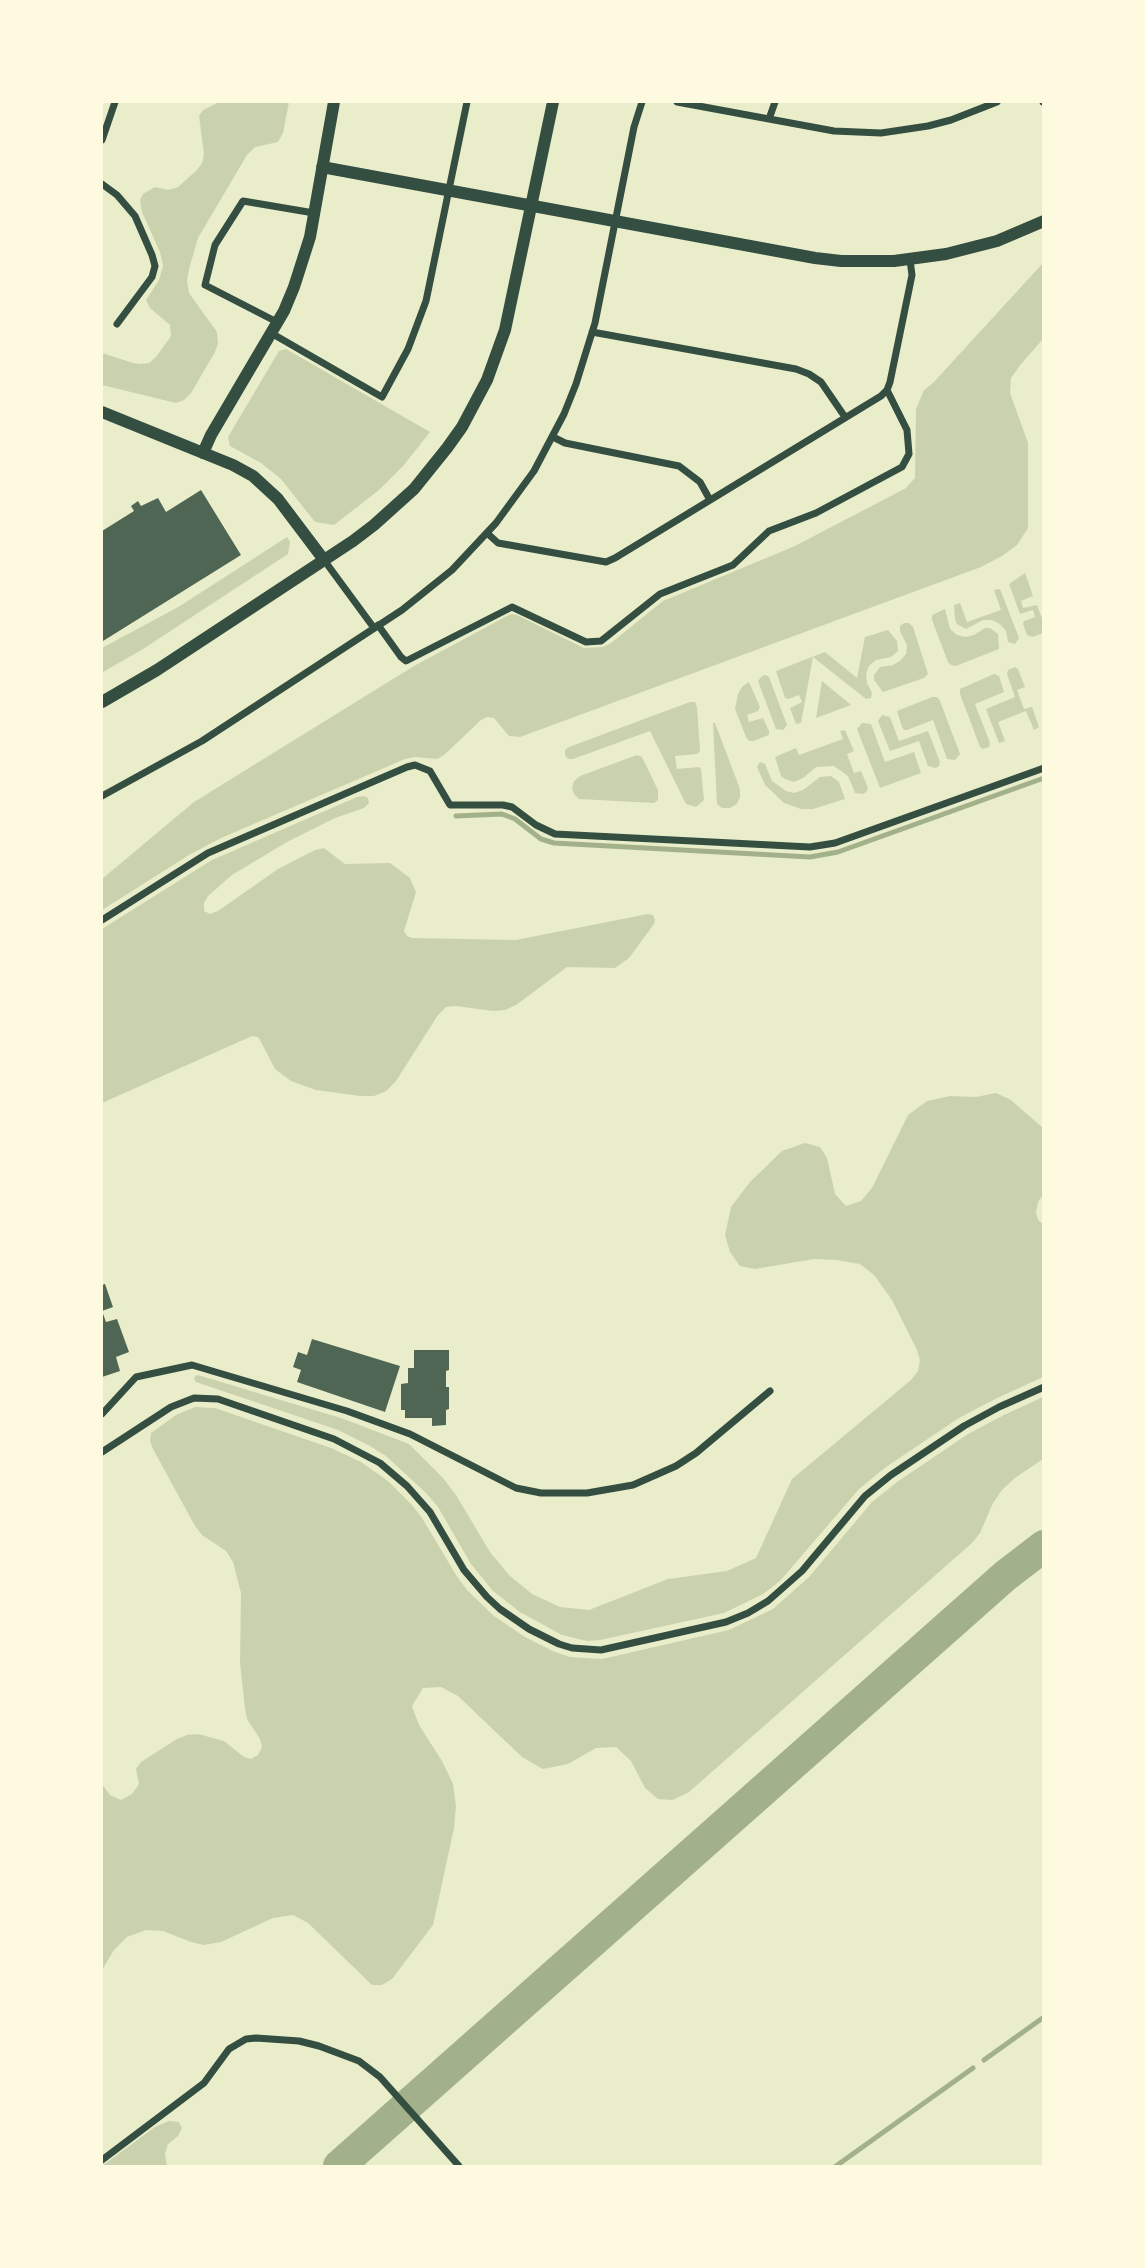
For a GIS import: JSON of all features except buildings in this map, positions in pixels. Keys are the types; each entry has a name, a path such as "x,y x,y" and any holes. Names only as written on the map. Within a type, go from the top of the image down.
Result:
{"street":[{"path":"102,139 115,102"},
{"path":"203,453 274,328 294,287 303,262 314,213 334,102"},
{"path":"314,213 243,201 215,245 205,285 382,397 408,349 426,301 467,102"},
{"path":"102,702 157,670 374,525 395,508 431,469 462,427 487,380 505,330 553,102"},
{"path":"102,796 202,741 427,591 452,570 516,498 553,437 576,384 592,332 634,127 642,102"},
{"path":"677,102 858,133 928,127 997,102"},
{"path":"769,119 775,102"},
{"path":"322,167 815,258 868,262 911,260 972,248 1044,222"},
{"path":"102,184 117,195 135,216 155,266 152,276 117,324"},
{"path":"102,412 233,465 261,483 278,499 376,627 406,661 512,607 586,642 601,641 660,594 733,565 769,531 816,513 902,467 909,454 907,430 887,390 912,275 911,260"},
{"path":"592,332 796,369 821,382 845,417"},
{"path":"487,533 498,543 606,562 887,390"},
{"path":"553,437 565,443 679,466 700,482 710,499"},
{"path":"102,920 208,853 415,765 430,771 450,805 503,804 555,834 810,847 835,843 1044,768"},
{"path":"102,1414 136,1377 192,1365 346,1411 410,1434 516,1488 541,1493 587,1493 633,1485 676,1466 696,1453 771,1391"},
{"path":"102,1452 171,1407 194,1398 218,1399 334,1439 380,1464 407,1486 430,1512 464,1570 486,1597 500,1609 529,1629 559,1644 572,1648 601,1650 726,1622 748,1613 768,1601 802,1571 865,1496 891,1475 964,1426 1044,1387"},
{"path":"102,2160 198,2088 229,2049 246,2039 277,2038 319,2046 359,2062 382,2079 459,2166"}],"green space":[{"path":"219,102 289,102 283,133 278,142 255,147 247,155 198,238 187,280 189,293 217,332 215,352 191,393 176,403 102,385 102,353 133,363 149,363 171,336 170,325 150,308 146,300 159,280 163,266 140,200 143,194 155,187 168,190 178,187 197,170 204,154 199,116 203,110"},
{"path":"1043,263 1043,339 1011,378 1010,393 1028,443 1028,528 1017,545 1002,556 981,567 520,737 509,736 494,718 487,717 437,759 405,759 221,838 102,910 102,879 194,802 414,666 507,616 517,615 584,648 603,647 663,601 795,546 906,488 915,478 916,409 924,390"},
{"path":"286,349 430,432 404,465 379,490 334,525 315,522 281,479 261,463 230,446 228,437 279,351"},
{"path":"287,537 290,542 288,554 143,649 103,672 102,648 180,606"},
{"path":"1025,573 1033,596 1021,601 1023,608 1037,605 1043,621 1043,633 1032,637 1027,635 1023,624 1035,617 1033,610 1020,614 1009,584"},
{"path":"1000,589 1019,638 1015,644 1008,642 1006,631 992,620 983,620 966,629 957,624 955,619 954,605 960,603 967,622 1001,610 994,590"},
{"path":"945,609 950,629 957,635 966,637 990,628 998,634 999,649 956,666 951,665 932,620 932,615"},
{"path":"904,623 913,627 928,674 924,678 883,692 874,680 874,675 880,667 893,665 906,654 907,645 900,631 900,626"},
{"path":"888,630 897,641 898,651 891,657 876,660 869,666 866,674 871,698 866,699 813,657 801,723 796,724 790,708 802,702 799,695 785,698 776,671 825,652 857,678 865,637"},
{"path":"1015,667 1025,687 1017,690 1024,709 1032,707 1039,727 1034,730 1026,711 998,722 1005,741 999,743 986,709 1015,697 1007,674 1008,670"},
{"path":"994,674 999,676 1004,692 975,704 990,743 989,747 983,749 960,689"},
{"path":"766,675 787,725 783,730 776,729 758,681"},
{"path":"822,681 851,705 816,718"},
{"path":"749,682 760,707 758,711 747,715 749,722 763,718 769,731 769,735 754,741 749,741 746,737 735,709 738,694"},
{"path":"937,697 940,701 960,754 955,760 947,759 933,720 907,730 902,727 897,711"},
{"path":"695,702 697,707 700,751 697,754 675,756 677,769 701,769 704,800 696,807 686,804 650,731 573,759 568,759 565,755 565,750 569,747"},
{"path":"882,715 890,717 899,741 928,731 940,762 939,766 928,766 919,741 890,751 878,721"},
{"path":"713,723 740,789 737,804 730,808 722,808 717,804"},
{"path":"862,723 871,724 885,762 914,752 921,773 880,788 857,729"},
{"path":"845,730 854,751 847,754 854,773 861,771 868,788 866,792 855,793 848,776 834,766 816,767 794,782 781,776 775,757 796,748 799,755 843,739 840,731"},
{"path":"637,755 642,757 658,790 658,800 654,803 579,799 574,794 574,781 580,776"},
{"path":"760,762 765,764 772,781 786,791 794,793 803,790 820,777 831,776 839,782 845,799 813,809 801,809 784,803 765,785 757,767"},
{"path":"364,796 369,803 364,808 335,818 287,842 232,875 208,896 204,911 210,914 218,911 278,869 324,848 345,864 390,863 410,878 416,892 404,931 412,938 516,940 648,914 653,915 654,924 629,958 615,968 567,967 516,1005 505,1010 446,1007 438,1015 396,1081 386,1091 374,1096 316,1090 291,1081 275,1069 258,1037 252,1036 102,1103 102,929 212,860"},
{"path":"996,1093 1011,1100 1043,1128 1043,1195 1038,1202 1036,1213 1038,1220 1044,1225 1043,1377 959,1418 886,1467 859,1489 780,1581 763,1594 724,1613 600,1640 587,1641 562,1635 520,1612 493,1591 471,1564 438,1507 386,1456 338,1430 196,1382 194,1379 198,1375 344,1419 409,1444 456,1495 490,1552 509,1575 532,1594 560,1607 589,1610 668,1579 727,1571 756,1558 792,1479 911,1380 918,1371 920,1360 892,1300 874,1275 860,1264 814,1259 755,1269 740,1266 730,1252 725,1235 731,1207 750,1182 782,1151 805,1143 820,1147 827,1158 835,1194 846,1206 861,1201 872,1188 908,1115 927,1101 950,1096 976,1097"},
{"path":"1043,1397 1043,1459 1002,1490 972,1543 689,1792 673,1800 658,1799 645,1788 631,1761 616,1747 596,1748 568,1764 543,1769 522,1757 458,1696 441,1687 423,1688 412,1706 419,1725 453,1784 456,1806 454,1828 433,1925 392,1979 382,1985 372,1985 308,1923 293,1915 273,1918 221,1942 204,1945 163,1931 146,1930 127,1937 114,1950 102,1970 102,1784 110,1795 121,1800 132,1794 139,1784 136,1769 141,1762 187,1735 198,1734 224,1741 244,1757 251,1759 258,1755 262,1747 247,1719 245,1709 240,1663 241,1593 233,1562 226,1551 202,1535 195,1526 150,1441 151,1433 176,1415 195,1407 215,1408 331,1448 361,1462 388,1481 412,1505 467,1590 494,1616 525,1637 555,1652 570,1657 602,1659 729,1630 773,1609 809,1577 872,1502 897,1482 968,1434"},
{"path":"169,2121 179,2122 182,2128 178,2136 168,2144 165,2154 167,2166 102,2166 155,2127"}],"waterway":[{"path":"456,816 502,814 515,819 541,839 554,843 810,857 838,852 1044,778"},
{"path":"339,2166 1005,1576 1044,1546"},
{"path":"984,2060 1044,2017"},
{"path":"836,2166 973,2068"}]}
